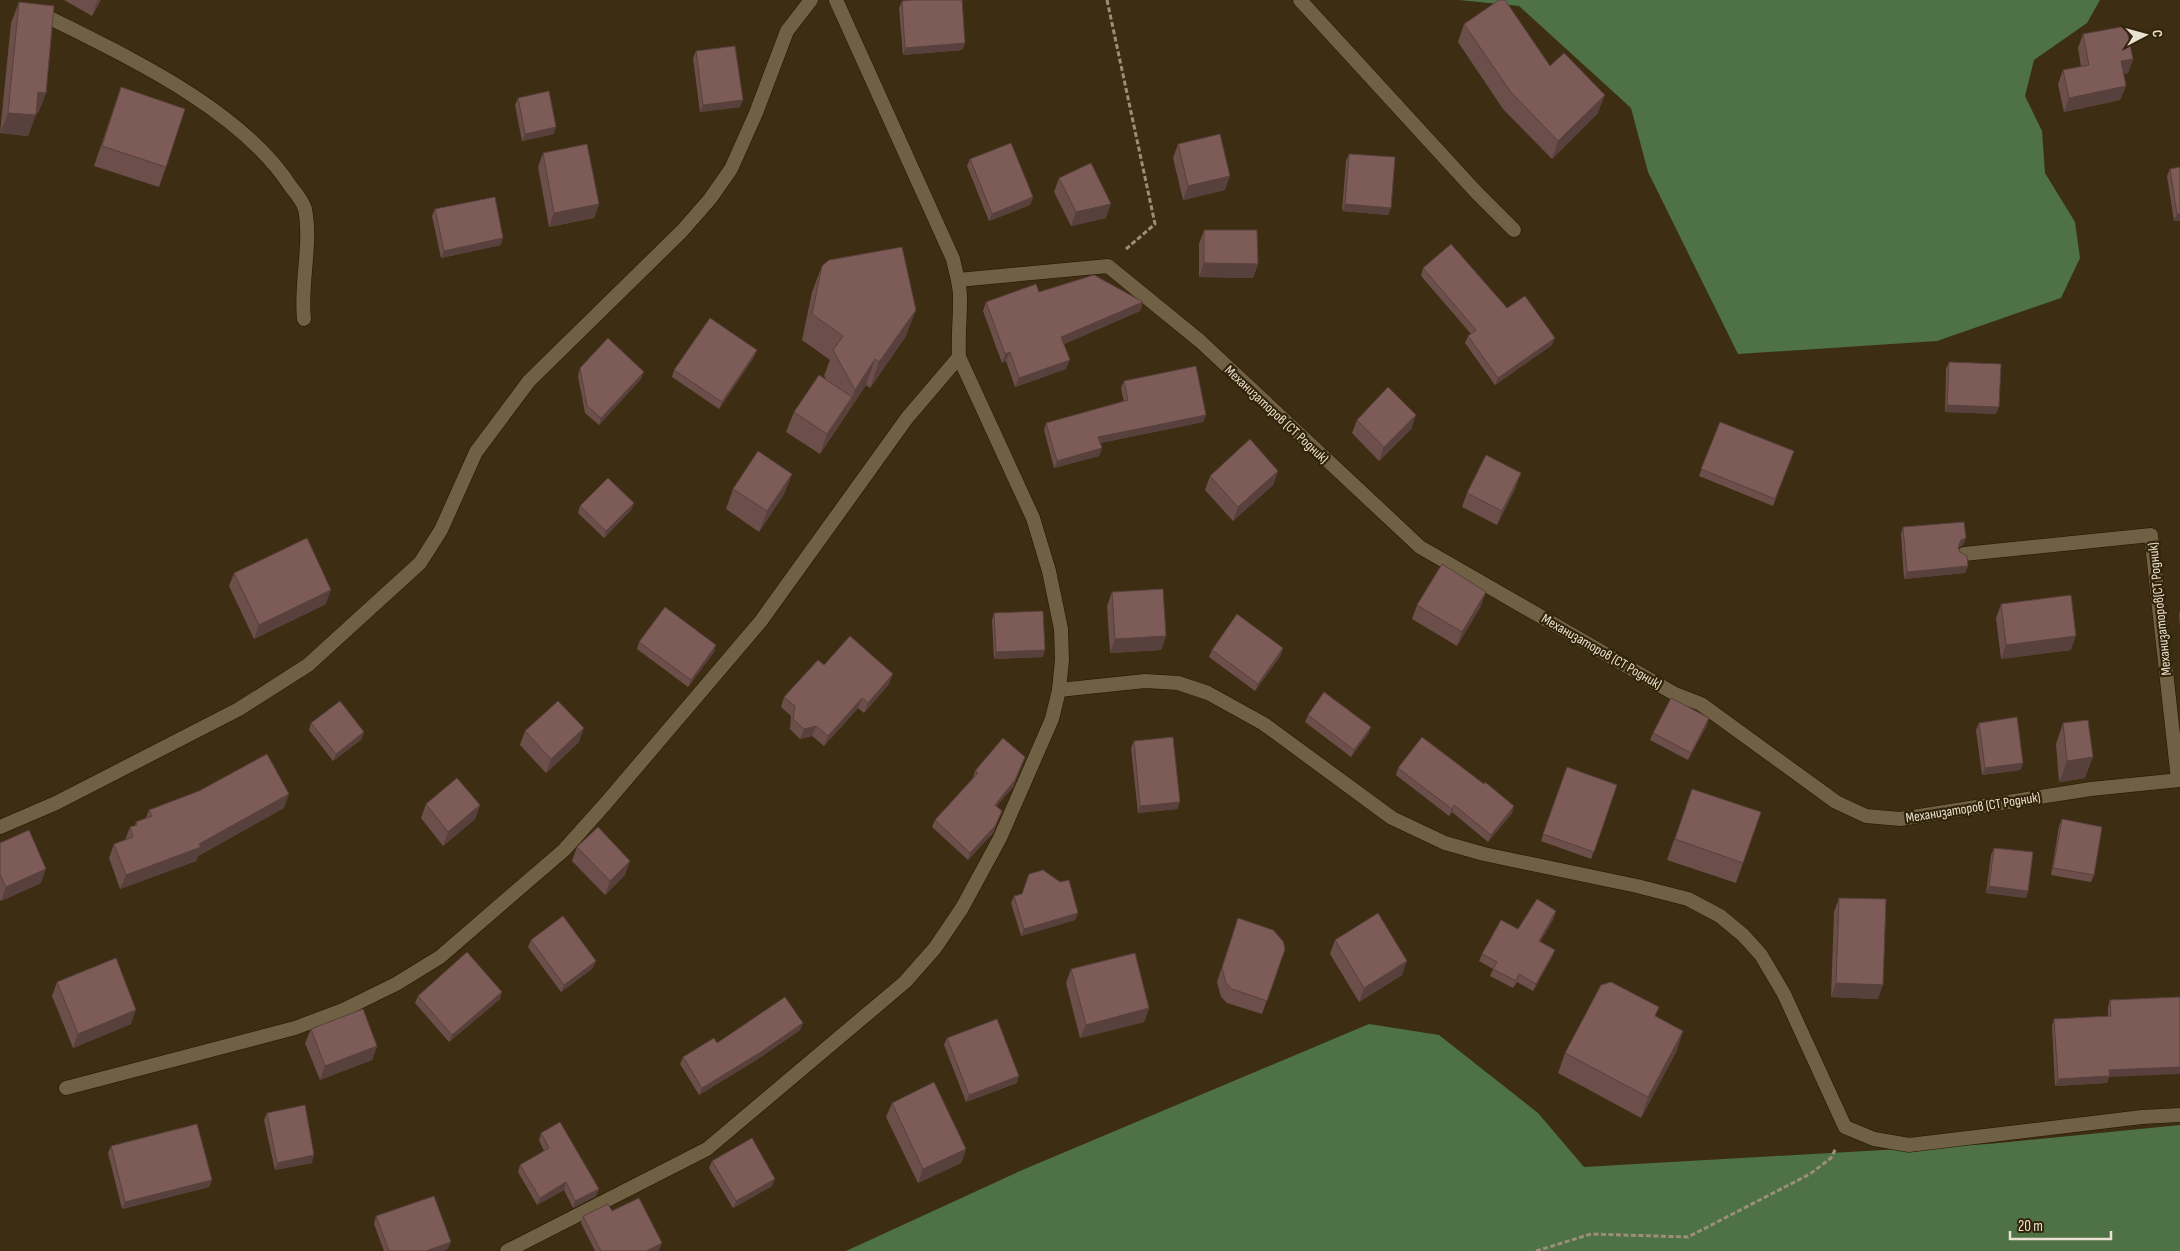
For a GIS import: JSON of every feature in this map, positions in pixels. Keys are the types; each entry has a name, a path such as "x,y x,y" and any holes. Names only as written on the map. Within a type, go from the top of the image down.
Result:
{"lane":[{"path":"0,828 56,803 239,709 308,665 420,563 441,530 476,452 529,381 682,231 710,199 731,169 756,113 787,31 811,0"},
{"path":"507,1251 708,1149 905,982 935,948 962,908 1000,838 1052,719 1059,690 1062,660 1061,629 1049,571 1033,518 1000,442 959,357 960,301 953,259 836,0"},
{"path":"1300,0 1476,192 1514,230"},
{"path":"46,16 143,65 232,122 283,174 305,208 307,255 302,299 304,319"},
{"path":"958,280 1108,266"},
{"name":"Механизаторов (СТ Родник)","path":"1108,266 1200,341 1420,546 1675,694 1701,704 1836,802 1866,816 1900,818 2091,789 2179,780"},
{"path":"66,1088 295,1028 343,1010 387,988 440,957 564,850 606,803 761,621 907,418 959,357"},
{"name":"Механизаторов(СТ Родник)","path":"1964,554 2151,535 2179,780"},
{"path":"1059,690 1145,681 1178,683 1208,693 1264,724 1392,818 1444,843 1484,854 1688,899 1720,916 1743,935 1760,955 1784,994 1845,1127 1874,1139 1908,1145 2142,1117 2180,1115"}],"path":[{"path":"1107,0 1154,224 1108,266"},
{"path":"1536,1251 1591,1234 1688,1237 1810,1174 1831,1158 1845,1127"}],"green space":[{"path":"1459,0 2100,0 2087,23 2034,60 2025,96 2042,131 2045,173 2075,222 2080,258 2061,298 1937,341 1738,354 1648,172 1631,108 1519,6"},
{"path":"1369,1024 1439,1035 1538,1113 1584,1167 1988,1144 2180,1125 2180,1251 846,1251 1020,1171"}],"building":[{"path":"962,0 965,43 905,48 902,1"},
{"path":"1499,0 1505,0 1550,66 1564,53 1605,95 1558,141 1510,91 1464,24"},
{"path":"19,2 54,6 46,93 38,92 36,115 8,113"},
{"path":"2126,26 2133,59 2121,61 2126,86 2069,98 2063,70 2089,65 2083,34"},
{"path":"735,46 743,100 703,105 696,51"},
{"path":"121,87 185,109 166,167 102,146"},
{"path":"549,91 556,127 525,134 518,98"},
{"path":"1220,134 1230,176 1188,186 1178,144"},
{"path":"1011,143 1033,197 992,214 970,159"},
{"path":"587,144 599,204 554,213 543,153"},
{"path":"1349,154 1395,157 1391,208 1345,204"},
{"path":"1091,163 1111,204 1076,212 1059,178"},
{"path":"2180,167 2180,214 2177,214 2170,169"},
{"path":"495,197 503,238 444,251 435,209"},
{"path":"1204,230 1257,230 1258,264 1204,263"},
{"path":"1451,244 1507,308 1525,296 1555,338 1498,378 1468,336 1476,330 1423,268"},
{"path":"902,247 916,310 879,362 875,359 855,390 833,350 843,336 812,314 822,266 829,260"},
{"path":"1094,275 1143,302 1061,337 1070,360 1019,378 1010,352 1005,354 986,302 1036,284 1039,292"},
{"path":"710,318 757,350 722,402 674,370"},
{"path":"608,338 644,372 601,418 587,406 580,368"},
{"path":"1949,362 2001,364 1999,407 1947,405"},
{"path":"1196,366 1206,415 1098,437 1102,448 1057,461 1046,423 1128,400 1124,381"},
{"path":"819,375 852,397 827,434 794,412"},
{"path":"1388,387 1416,415 1384,447 1357,420"},
{"path":"1720,422 1794,451 1775,499 1701,469"},
{"path":"1250,439 1278,471 1238,507 1210,476"},
{"path":"758,451 792,474 767,511 733,489"},
{"path":"1486,455 1521,473 1502,511 1467,493"},
{"path":"608,478 634,503 606,531 580,506"},
{"path":"1964,522 1966,538 1961,540 1958,547 1960,552 1967,556 1968,566 1907,572 1903,527"},
{"path":"307,538 331,590 259,625 234,573"},
{"path":"1442,564 1486,592 1462,632 1417,605"},
{"path":"1163,589 1166,636 1115,639 1112,592"},
{"path":"2071,595 2076,636 2006,645 2001,604"},
{"path":"665,607 716,645 691,680 639,642"},
{"path":"1043,611 1045,650 996,652 994,613"},
{"path":"1237,614 1283,648 1258,684 1212,650"},
{"path":"850,636 893,674 868,703 862,698 828,736 816,726 804,729 793,719 795,706 784,697 818,660 824,665"},
{"path":"1324,692 1371,727 1354,750 1308,715"},
{"path":"1671,698 1709,718 1691,753 1653,733"},
{"path":"340,701 364,732 336,754 311,723"},
{"path":"558,701 584,728 551,759 525,731"},
{"path":"2017,717 2023,763 1985,768 1979,723"},
{"path":"2088,720 2093,757 2067,761 2063,723"},
{"path":"1173,737 1180,802 1140,806 1134,741"},
{"path":"1422,737 1484,784 1485,782 1514,806 1491,835 1454,805 1452,809 1398,768"},
{"path":"1003,738 1025,757 1015,780 995,805 1002,811 995,826 970,853 935,820 978,773 975,771"},
{"path":"267,754 289,794 199,844 201,847 126,875 114,844 133,837 130,827 137,825 136,822 152,816 149,810 199,791"},
{"path":"1567,767 1617,785 1594,852 1543,834"},
{"path":"457,778 480,805 448,832 426,804"},
{"path":"1692,789 1761,812 1743,863 1675,839"},
{"path":"2062,819 2102,827 2094,875 2053,868"},
{"path":"598,827 630,861 610,881 577,847"},
{"path":"29,830 46,869 6,887 0,875 0,843"},
{"path":"1994,848 2033,852 2028,891 1989,886"},
{"path":"1043,870 1060,882 1069,880 1078,913 1024,929 1014,896 1022,894 1029,874"},
{"path":"1839,898 1886,899 1883,985 1836,983"},
{"path":"1537,899 1556,911 1539,941 1555,950 1536,984 1519,974 1516,981 1493,969 1497,962 1482,954 1501,920 1518,929"},
{"path":"1378,913 1407,961 1364,988 1335,940"},
{"path":"563,916 596,961 564,985 531,940"},
{"path":"1238,918 1273,930 1283,941 1285,949 1267,1001 1232,989 1226,983 1222,968"},
{"path":"467,952 502,992 452,1035 418,996"},
{"path":"1135,953 1149,1008 1086,1025 1071,969"},
{"path":"116,958 136,1010 78,1034 57,982"},
{"path":"1611,982 1659,1007 1655,1016 1683,1031 1648,1097 1565,1053 1601,985"},
{"path":"785,997 803,1023 761,1052 702,1088 683,1057 714,1038 717,1043"},
{"path":"2180,997 2180,1067 2109,1070 2110,1076 2058,1079 2054,1019 2111,1016 2110,1000"},
{"path":"363,1009 377,1046 325,1066 311,1029"},
{"path":"997,1019 1019,1076 969,1095 947,1038"},
{"path":"934,1082 966,1149 923,1169 892,1103"},
{"path":"305,1105 314,1155 277,1163 267,1113"},
{"path":"560,1122 599,1189 575,1201 566,1182 540,1198 520,1165 549,1148 541,1133"},
{"path":"197,1124 212,1180 125,1202 111,1146"},
{"path":"752,1138 775,1179 736,1201 712,1161"},
{"path":"434,1196 451,1242 426,1251 389,1251 376,1216"},
{"path":"639,1198 662,1243 646,1251 601,1251 583,1216 608,1204 612,1211"}]}
